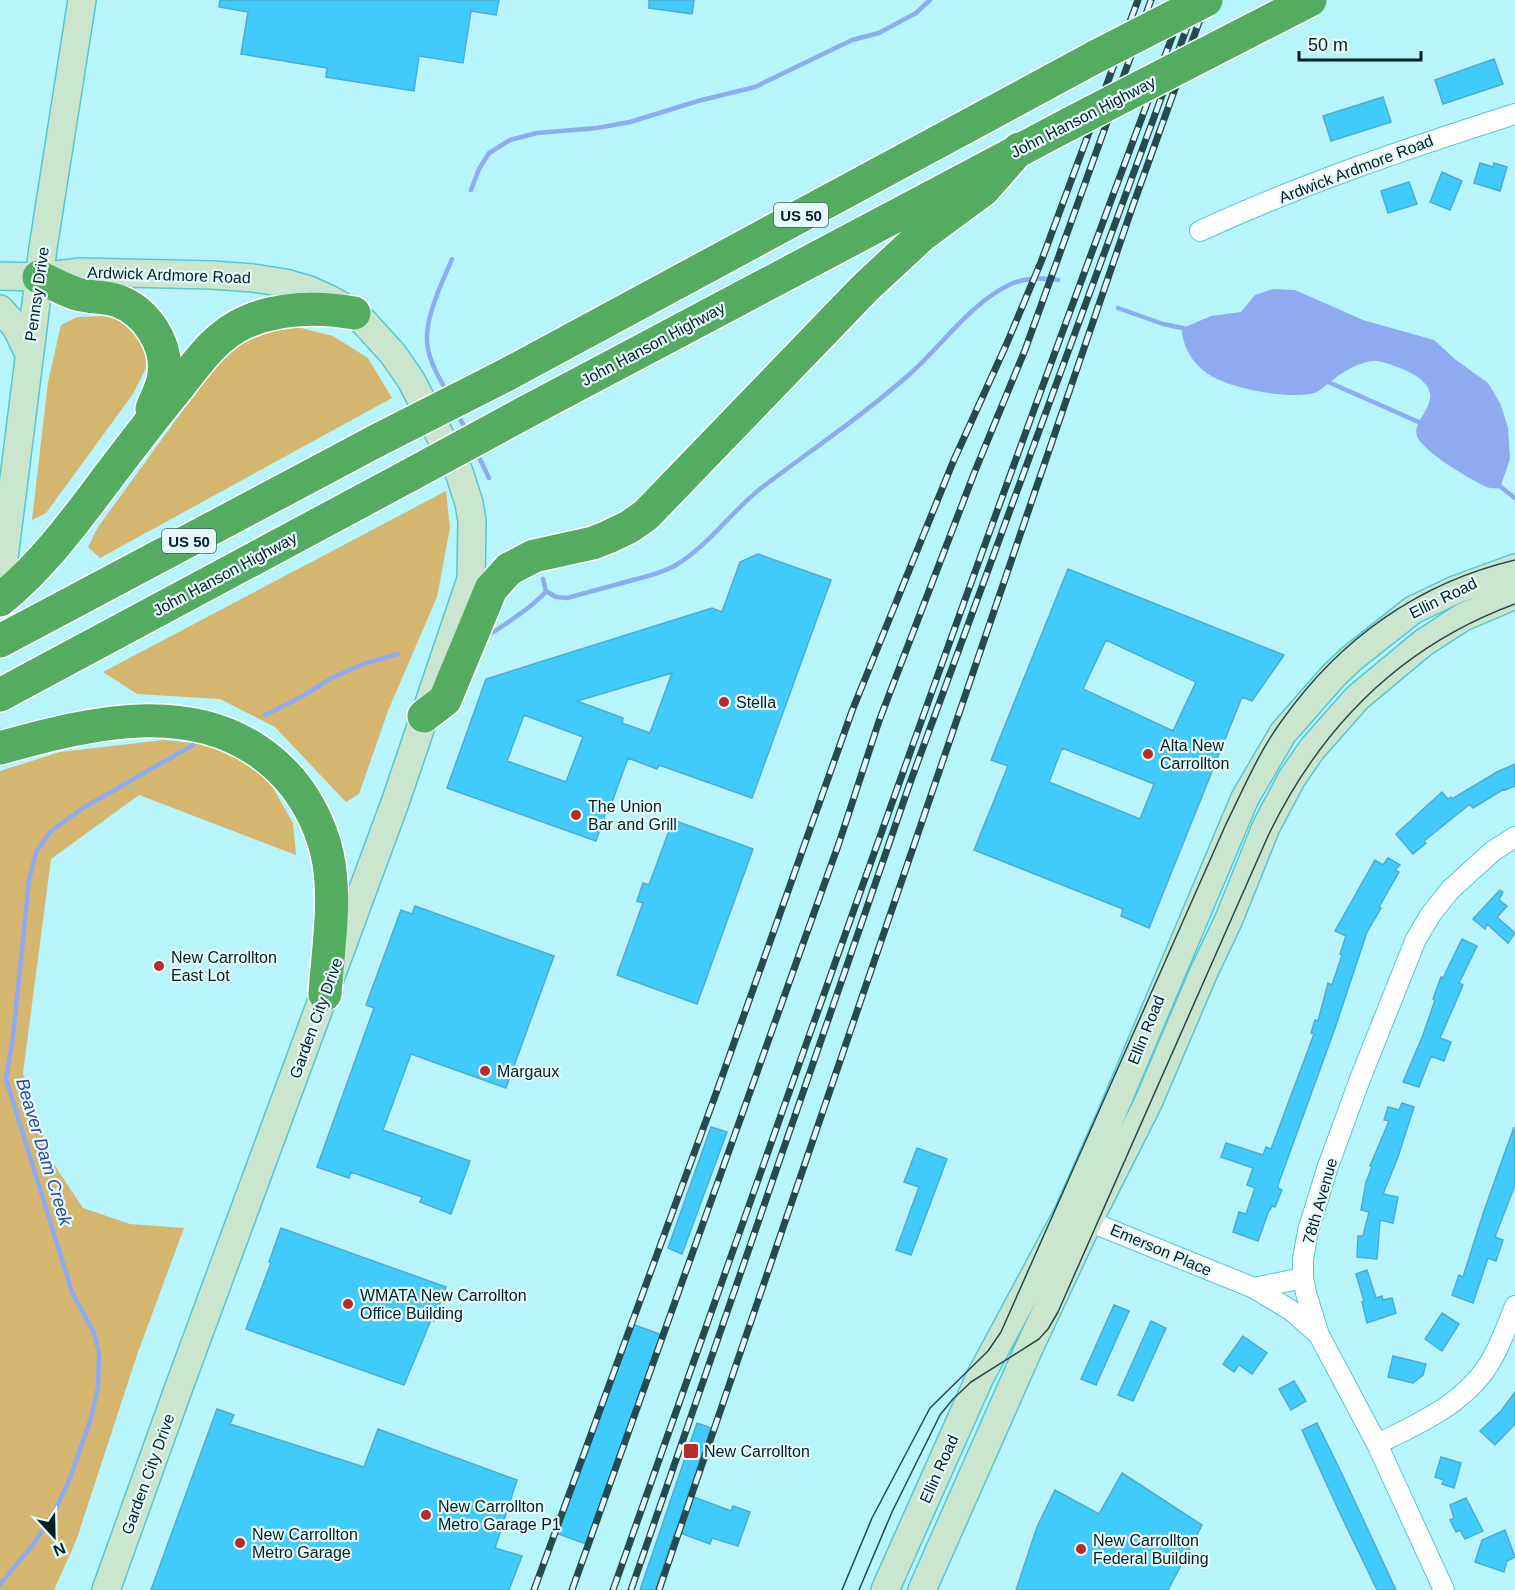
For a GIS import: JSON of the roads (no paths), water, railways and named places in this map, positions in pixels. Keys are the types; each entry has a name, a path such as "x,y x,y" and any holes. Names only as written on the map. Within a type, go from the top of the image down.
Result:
{"highway":[{"name":"US 50","path":"0,641 378,440 506,375 1097,56 1206,0"},
{"name":"John Hanson Highway","path":"0,695 1019,149 1310,0"},
{"path":"424,716 445,700 491,589 508,569 534,556 593,543 609,537 646,515 865,288 922,235 983,190 1019,149"},
{"path":"39,277 79,295 117,301 133,308 146,320 162,351 165,364 164,376 143,430"},
{"path":"0,600 26,578 50,552 143,430 219,338 239,326 264,316 292,310 326,309 354,313"},
{"path":"0,748 102,724 164,720 218,730 238,738 269,757 300,792 309,807 326,851 331,882 325,994"}],"street":[{"name":"Pennsy Drive","path":"0,590 39,277 82,0"},
{"name":"Ardwick Ardmore Road","path":"1200,231 1368,163 1436,138 1515,114"},
{"name":"Ardwick Ardmore Road","path":"0,276 39,277 81,272 253,278 285,283 309,290 354,313 393,354 411,380 444,440"},
{"path":"0,309 16,327 29,354"},
{"name":"Garden City Drive","path":"105,1586 396,800 471,579 473,539 469,503 459,472 444,440"},
{"name":"Ellin Road","path":"922,1590 1030,1346 1079,1216 1110,1118 1245,798 1284,733 1334,675 1352,658 1413,610 1455,590 1515,567"},
{"name":"Ellin Road","path":"885,1590 980,1377 1149,1103 1229,919 1266,827 1292,778 1312,749 1357,698 1423,643 1463,617 1515,595"},
{"name":"78th Avenue","path":"1444,1590 1377,1444 1319,1335 1303,1278 1306,1240 1314,1210 1360,1078 1416,939 1431,914 1450,890 1493,851 1515,837"},
{"name":"Emerson Place","path":"1079,1216 1254,1288 1292,1311 1319,1335"},
{"path":"1254,1288 1303,1278"},
{"path":"1377,1444 1433,1416 1468,1389 1493,1358 1515,1306"}],"water":[{"path":"1273,289 1295,290 1363,320 1434,340 1456,360 1488,383 1501,405 1508,428 1510,459 1500,488 1489,488 1470,478 1448,465 1421,442 1416,429 1430,399 1430,391 1413,374 1399,368 1378,361 1368,362 1344,372 1316,392 1289,395 1257,391 1226,383 1201,368 1187,349 1182,336 1183,328 1211,316 1241,312 1255,295"}],"waterway":[{"name":"Beaver Dam Creek","path":"471,190 479,169 489,153 510,140 537,133 597,128 630,122 698,101 755,87 852,40 879,33 916,13 930,0"},
{"name":"Beaver Dam Creek","path":"447,392 431,360 427,338 430,315 452,259"},
{"path":"546,591 556,597 567,598 655,574 676,565 699,548 760,489 894,388 982,302 1009,285 1027,279 1058,280"},
{"path":"1118,308 1163,324 1187,329"},
{"path":"1326,381 1423,424"},
{"name":"Beaver Dam Creek","path":"457,413 467,432"},
{"name":"Beaver Dam Creek","path":"477,453 489,478"},
{"path":"1497,484 1515,498"},
{"name":"Beaver Dam Creek","path":"486,636 542,596 546,591 543,579"},
{"name":"Beaver Dam Creek","path":"265,715 332,678 363,664 398,654"},
{"name":"Beaver Dam Creek","path":"0,1584 32,1546 52,1516 69,1481 91,1418 98,1387 99,1353 94,1333 72,1292 6,1079 13,1037 29,880 36,852 51,831 83,808 193,745"}],"tram line":[{"path":"842,1590 872,1518 930,1408 988,1351 1001,1332 1226,824 1274,731 1305,690 1330,664 1384,618 1446,583 1515,560"},
{"path":"859,1590 892,1512 940,1415 971,1382 1039,1339 1058,1312 1268,836 1312,760 1368,695 1400,667 1436,643 1474,622 1515,604"}],"railway":[{"path":"534,1590 718,1088 852,711 953,462 1041,262 1138,0"},
{"path":"572,1590 839,843 879,721 975,471 1025,350 1151,0"},
{"path":"613,1590 967,595 1186,0"},
{"path":"631,1590 910,783 1197,0"},
{"path":"659,1590 1132,208 1207,0"}],"place":[{"name":"Stella","path":"724,702"},
{"name":"Alta New Carrollton","path":"1148,754"},
{"name":"The Union Bar and Grill","path":"576,815"},
{"name":"New Carrollton East Lot","path":"159,966"},
{"name":"Margaux","path":"485,1071"},
{"name":"WMATA New Carrollton Office Building","path":"348,1304"},
{"name":"New Carrollton","path":"691,1451"},
{"name":"New Carrollton Metro Garage P1","path":"426,1515"},
{"name":"New Carrollton Metro Garage","path":"240,1543"},
{"name":"New Carrollton Federal Building","path":"1081,1549"}]}
